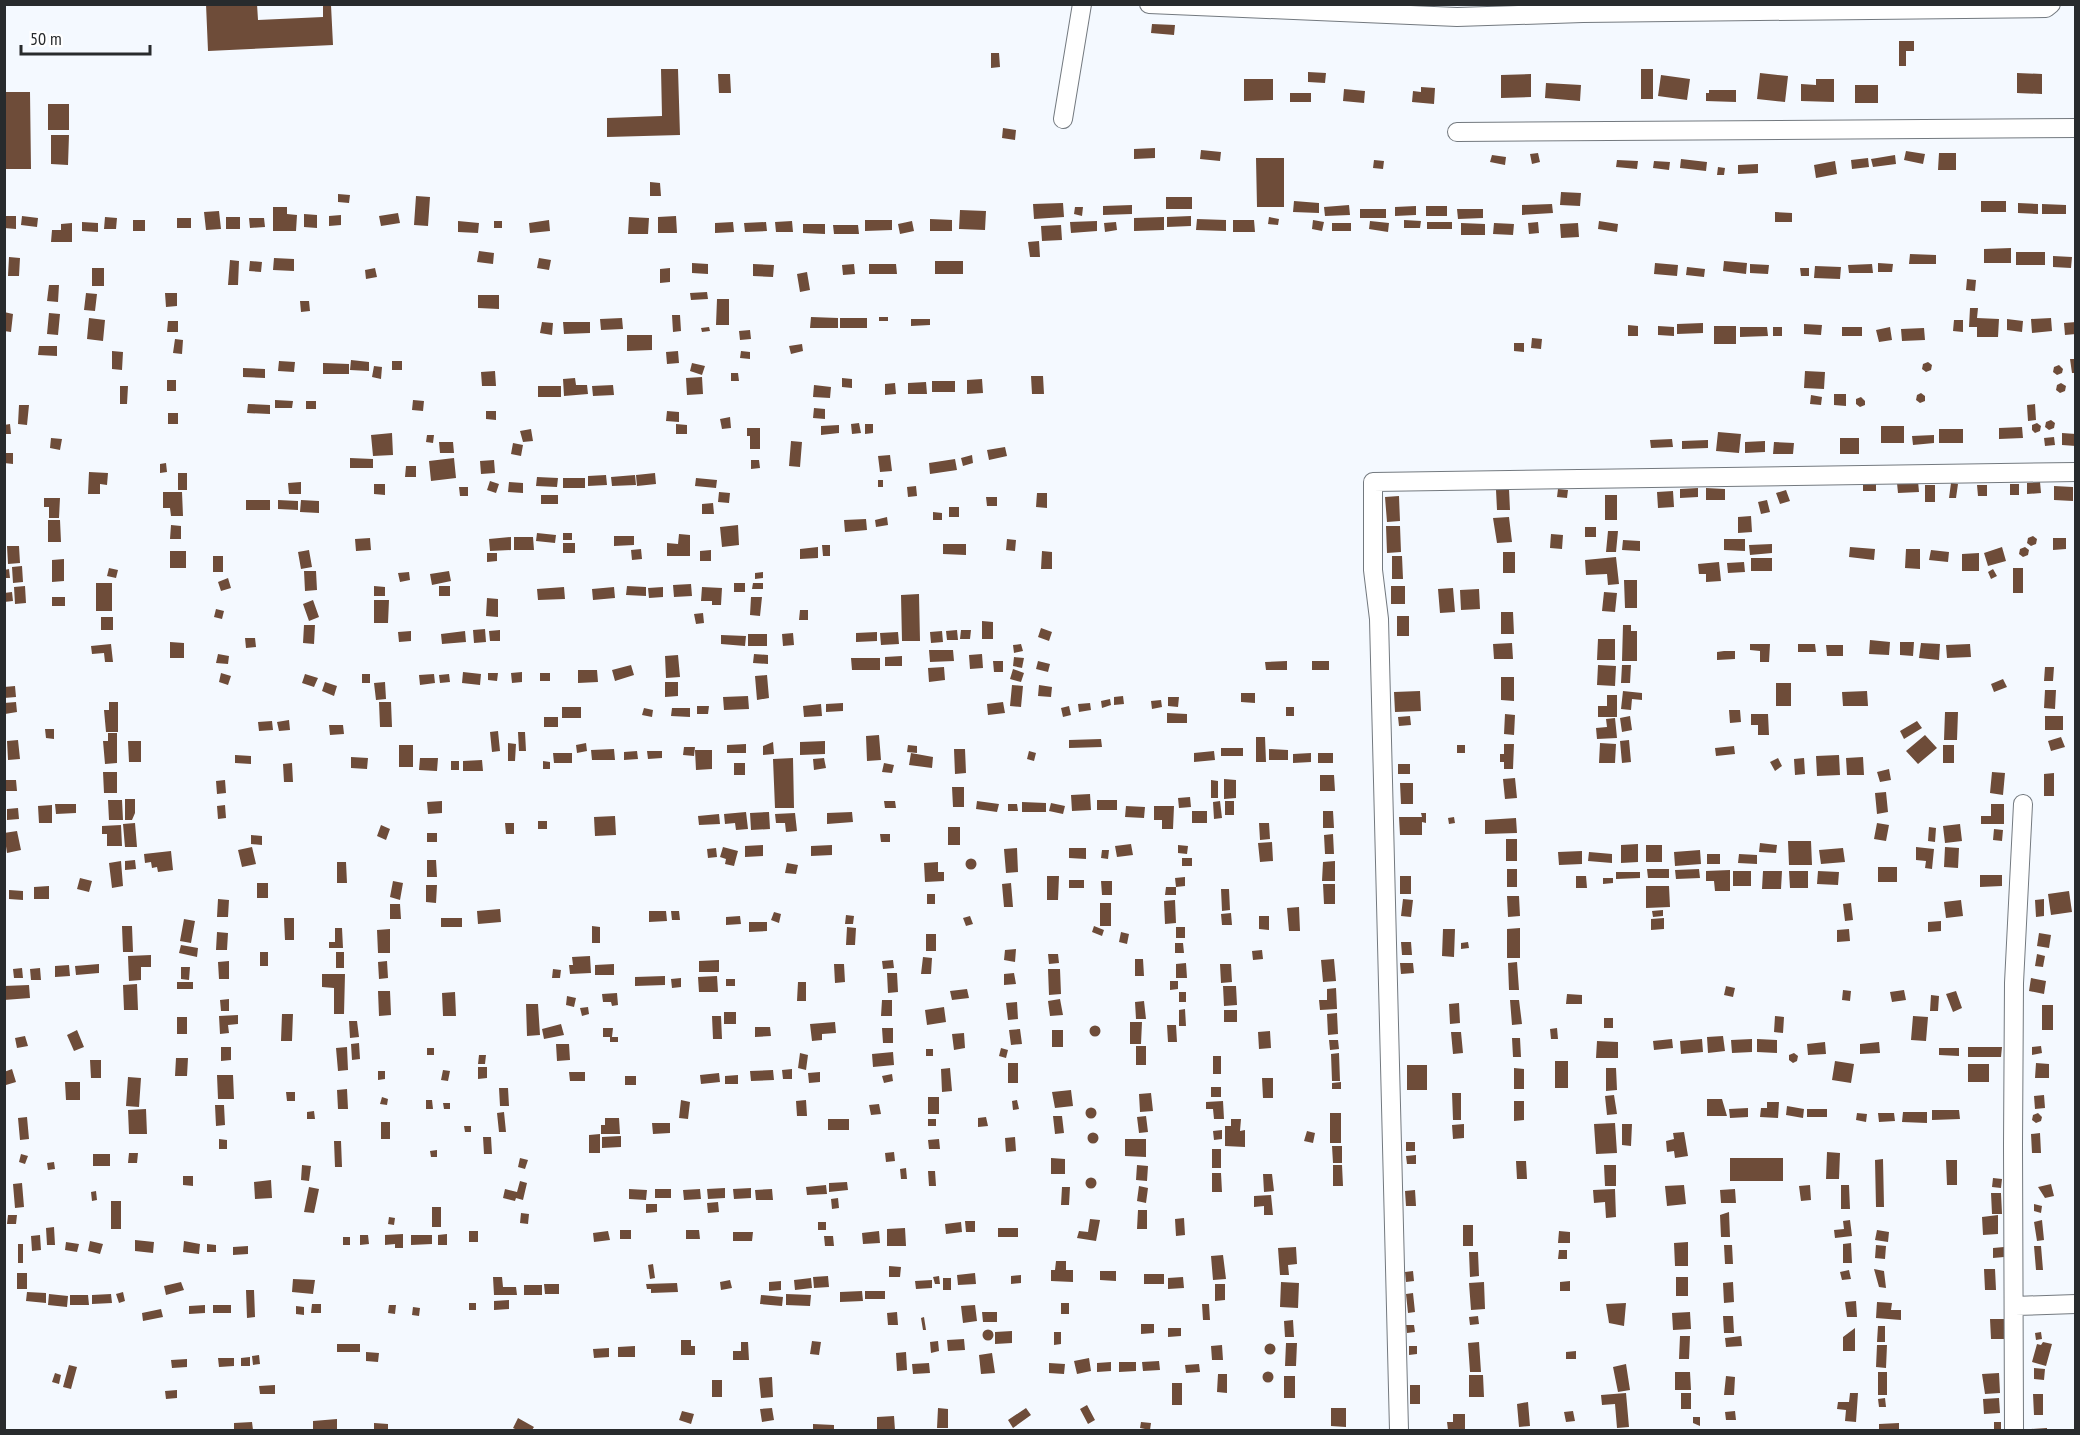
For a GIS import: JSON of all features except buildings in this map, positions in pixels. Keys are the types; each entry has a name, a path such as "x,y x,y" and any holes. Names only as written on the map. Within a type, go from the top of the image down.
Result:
{"street":[{"path":"1064,119 1082,4"},
{"path":"1149,4 1457,17 1583,13 2046,8 2051,4"},
{"path":"1457,132 2076,128"},
{"path":"1400,1431 1379,619 1373,570 1373,482 2076,472"},
{"path":"2014,1431 2014,983 2022,804"},
{"path":"2015,1306 2076,1304"}]}
